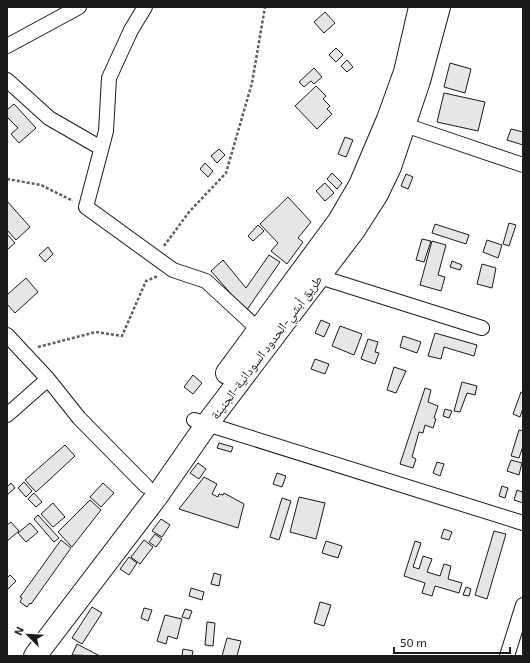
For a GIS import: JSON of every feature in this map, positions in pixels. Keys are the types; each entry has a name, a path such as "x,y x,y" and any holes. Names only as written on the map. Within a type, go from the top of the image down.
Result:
{"highway":[{"name":"طريق أبشي-الحدود السودانية-الجنينة","path":"35,656 157,496 200,422 320,277 354,230 377,194 390,167 427,9"},
{"path":"18,656 146,486 200,422 259,330 340,221 360,185 399,124"}],"street":[{"path":"7,46 79,7"},
{"path":"145,7 131,30 109,78 106,131 86,207 173,270 206,281 259,330"},
{"path":"7,80 49,118 101,148"},
{"path":"399,124 523,165"},
{"path":"320,277 482,328"},
{"path":"7,335 48,379 78,418 146,486"},
{"path":"7,415 48,379"},
{"path":"200,422 523,523"},
{"path":"507,656 523,605"}],"path":[{"path":"156,258 189,212 226,173 252,83 265,7"},
{"path":"7,179 41,185 86,207"},
{"path":"22,351 96,332 122,336 146,281 173,270"}],"building":[{"path":"325,12 335,23 324,33 314,22"},
{"path":"336,48 343,55 336,62 329,55"},
{"path":"347,60 353,67 347,72 341,66"},
{"path":"450,63 471,69 465,93 444,87"},
{"path":"314,68 322,77 314,84 311,81 304,87 299,82"},
{"path":"316,86 326,96 323,99 330,106 327,109 332,114 317,129 295,106"},
{"path":"444,93 485,102 478,131 437,122"},
{"path":"14,104 36,128 19,143 11,134 18,128 7,117 7,110"},
{"path":"511,129 523,132 523,145 507,140"},
{"path":"345,137 353,140 346,157 338,154"},
{"path":"219,149 225,155 217,163 211,156"},
{"path":"205,163 213,171 208,177 200,169"},
{"path":"332,173 342,183 337,189 327,179"},
{"path":"406,174 413,177 408,189 401,186"},
{"path":"325,183 334,193 325,201 316,191"},
{"path":"288,197 311,222 298,238 303,242 287,264 271,251 278,243 260,224"},
{"path":"7,201 30,227 16,240 7,230"},
{"path":"509,223 516,225 509,246 503,244"},
{"path":"435,224 469,235 466,244 432,233"},
{"path":"258,225 264,231 253,241 248,236"},
{"path":"7,234 15,243 7,250"},
{"path":"422,239 431,241 424,262 416,260"},
{"path":"487,240 502,245 498,258 483,252"},
{"path":"432,241 446,245 438,275 445,277 441,291 420,285"},
{"path":"48,247 53,254 45,262 39,255"},
{"path":"269,255 280,262 246,311 211,271 223,260 246,288"},
{"path":"452,261 462,265 460,270 450,267"},
{"path":"482,264 496,268 492,288 477,284"},
{"path":"26,278 38,292 15,313 7,304 7,295"},
{"path":"321,320 330,324 324,337 315,333"},
{"path":"340,326 362,334 354,355 332,346"},
{"path":"435,333 477,345 474,356 444,347 441,359 428,356"},
{"path":"403,336 421,342 417,353 400,347"},
{"path":"368,339 378,342 375,352 379,353 375,364 361,359"},
{"path":"315,359 329,364 325,374 311,369"},
{"path":"394,367 406,371 396,393 387,390"},
{"path":"193,375 202,383 193,394 184,387"},
{"path":"462,382 477,386 475,395 467,393 460,412 454,411"},
{"path":"425,388 431,390 428,402 438,406 434,418 436,419 433,428 425,425 423,433 419,432 412,457 416,459 413,468 400,464"},
{"path":"521,392 523,393 523,408 520,417 513,414"},
{"path":"445,409 452,411 449,418 443,416"},
{"path":"519,430 523,431 523,446 519,458 511,456"},
{"path":"219,443 233,447 231,452 217,448"},
{"path":"65,445 75,456 36,492 25,480"},
{"path":"511,460 522,463 519,475 507,471"},
{"path":"437,462 444,464 440,476 433,473"},
{"path":"198,463 206,469 199,479 190,473"},
{"path":"277,473 286,476 282,487 273,484"},
{"path":"204,477 217,484 212,494 218,497 219,494 223,495 224,493 244,504 238,528 179,509"},
{"path":"24,482 32,491 26,497 18,488"},
{"path":"11,483 15,488 7,495 7,487"},
{"path":"103,483 114,493 101,507 90,497"},
{"path":"502,486 508,488 505,498 499,496"},
{"path":"523,488 523,503 514,500 517,490 522,492"},
{"path":"34,493 42,502 36,507 28,499"},
{"path":"299,497 325,503 316,539 290,532"},
{"path":"282,498 291,501 279,540 270,537"},
{"path":"90,500 101,510 72,547 58,532"},
{"path":"53,503 65,517 53,527 41,514"},
{"path":"38,515 59,538 54,542 34,519"},
{"path":"161,519 170,525 162,537 152,531"},
{"path":"11,522 19,531 7,541 7,525"},
{"path":"30,523 38,532 26,542 18,533"},
{"path":"444,529 452,532 449,540 441,538"},
{"path":"494,531 506,534 487,599 475,595"},
{"path":"155,534 162,539 156,547 149,542"},
{"path":"61,540 71,548 31,604 30,603 27,607 20,602 22,598 20,597"},
{"path":"144,540 153,547 140,564 131,557"},
{"path":"326,541 342,546 338,558 322,553"},
{"path":"415,541 421,543 413,567 419,569 423,556 432,559 427,572 440,576 444,564 451,566 448,579 462,583 459,593 435,586 432,596 422,593 425,583 404,576"},
{"path":"129,557 137,563 129,575 120,569"},
{"path":"214,573 221,575 219,586 211,584"},
{"path":"10,575 16,581 7,590 7,578"},
{"path":"466,587 471,589 469,596 463,595"},
{"path":"191,588 204,592 202,600 189,596"},
{"path":"320,602 331,605 324,626 314,623"},
{"path":"92,607 102,613 82,644 72,638"},
{"path":"144,608 152,610 148,621 141,618"},
{"path":"185,609 192,611 189,619 182,617"},
{"path":"165,615 182,619 177,639 168,636 166,644 157,641"},
{"path":"207,622 215,623 213,646 205,645"},
{"path":"227,638 241,641 237,656 222,656"},
{"path":"77,644 100,656 72,655"},
{"path":"183,649 193,651 192,656 182,656"}]}
